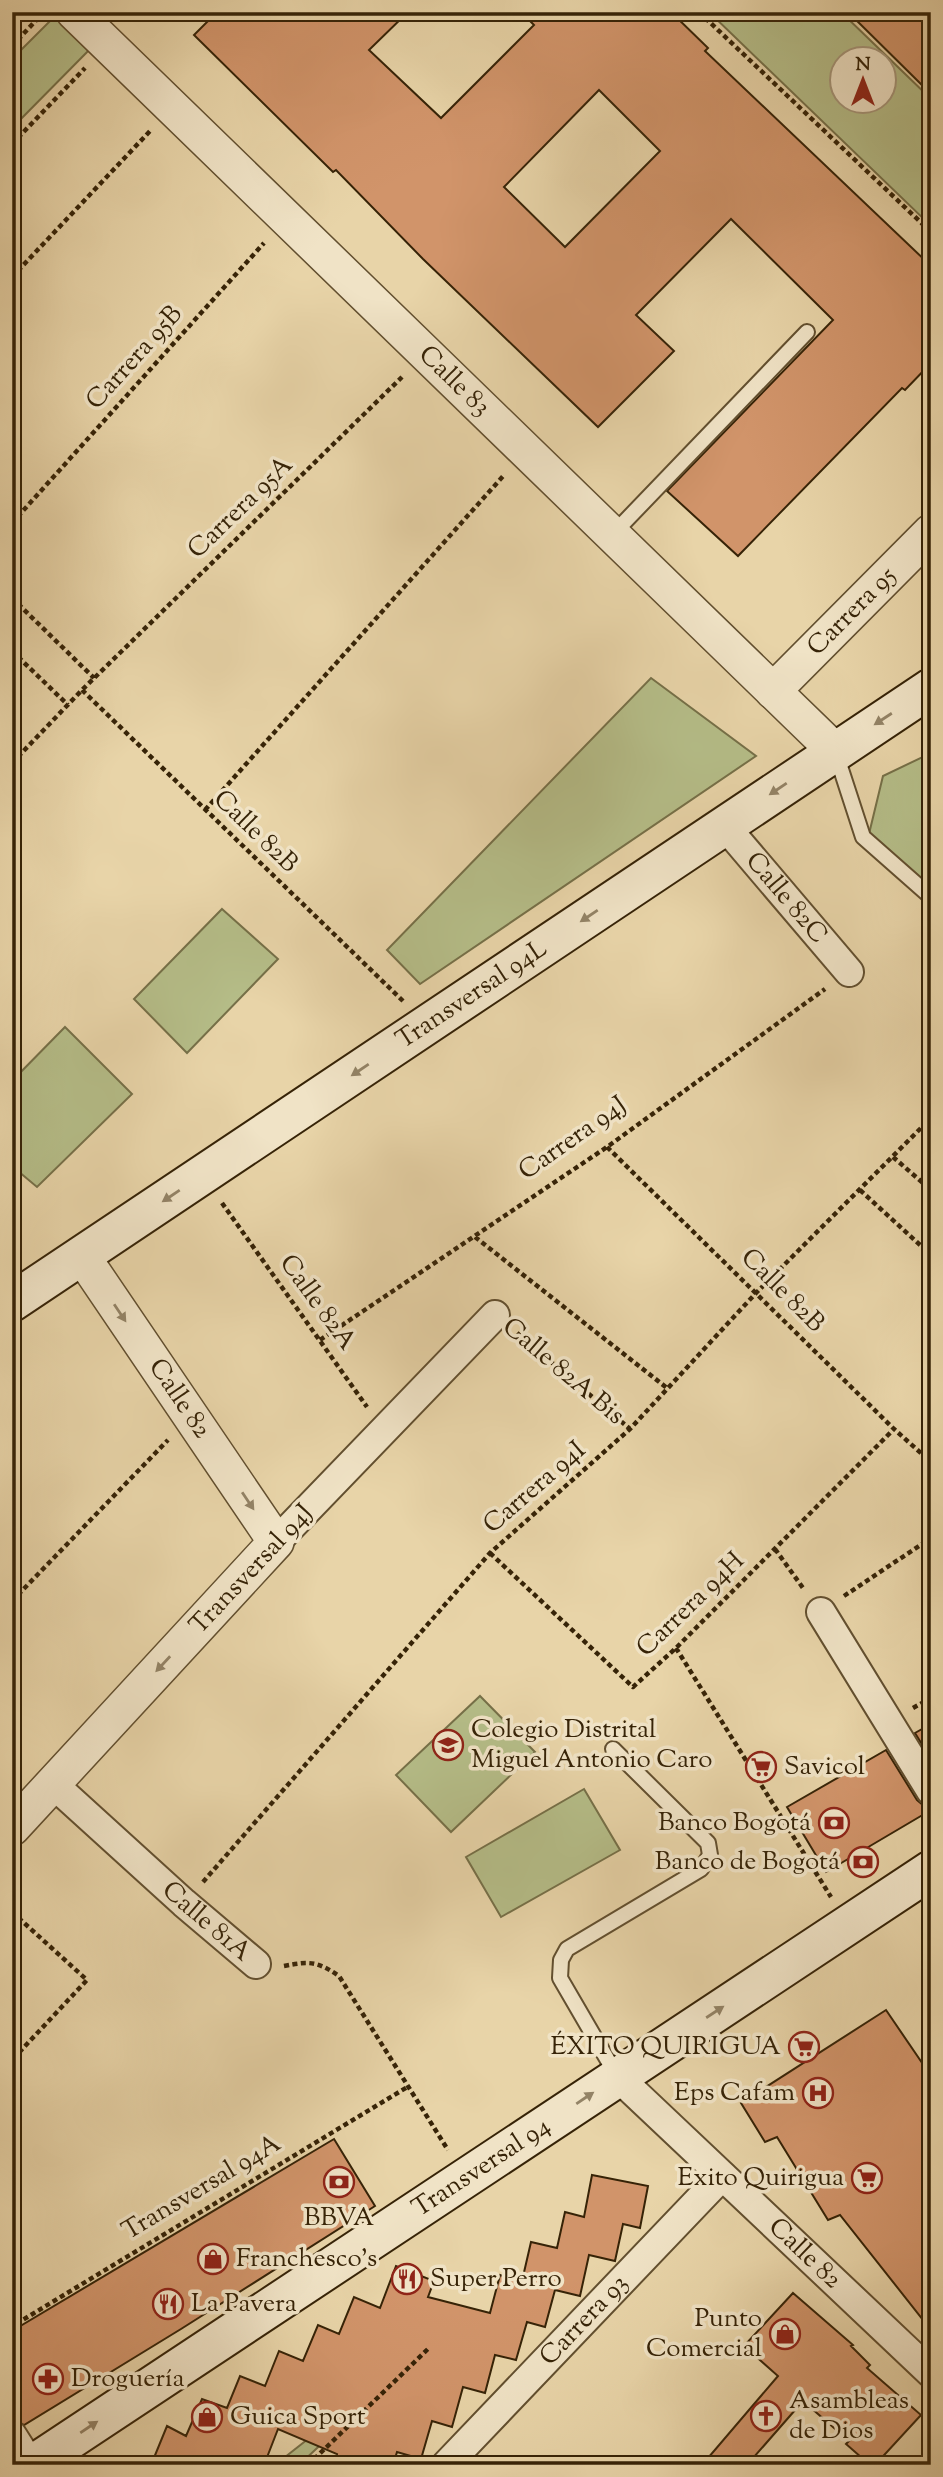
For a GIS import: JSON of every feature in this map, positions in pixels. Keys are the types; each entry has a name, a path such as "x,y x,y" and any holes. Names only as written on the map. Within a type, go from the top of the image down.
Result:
{"main road":[{"name":"Transversal 94L","path":"14,1297 82,1256 931,688"},
{"name":"Transversal 94","path":"32,2465 931,1870"}],"street":[{"name":"Calle 83","path":"74,12 835,751"},
{"name":"Carrera 95","path":"773,691 931,532"},
{"name":"Calle 82C","path":"724,825 849,972"},
{"name":"Calle 82","path":"82,1256 276,1542"},
{"name":"Transversal 94J","path":"12,1828 276,1542 495,1315"},
{"path":"821,1612 931,1791"},
{"name":"Calle 81A","path":"53,1784 184,1903 256,1964"},
{"name":"Calle 82","path":"618,2077 931,2372"},
{"name":"Carrera 93","path":"446,2465 722,2176"},
{"path":"12,2435 32,2465"}],"lane":[{"path":"612,535 807,332"},
{"path":"835,751 863,836 931,897"},
{"path":"613,1749 708,1843 710,1855 701,1869 567,1949 561,1960 560,1978 618,2077"}],"path":[{"path":"12,46 44,12"},
{"path":"699,12 931,232"},
{"path":"12,144 107,45"},
{"path":"12,277 172,107"},
{"name":"Carrera 95B","path":"12,523 287,218"},
{"name":"Carrera 95A","path":"12,763 94,678 389,390 424,352"},
{"path":"205,810 526,451"},
{"path":"12,598 94,678"},
{"path":"12,652 68,705"},
{"name":"Calle 82B","path":"82,690 403,1001"},
{"name":"Carrera 94J","path":"320,1340 607,1147 849,972"},
{"name":"Carrera 94I","path":"184,1903 490,1553 630,1429 756,1293 931,1118"},
{"name":"Calle 82B","path":"607,1147 894,1429 931,1462"},
{"path":"893,1157 931,1190"},
{"path":"860,1190 931,1255"},
{"name":"Calle 82A","path":"218,1198 384,1431"},
{"path":"475,1237 667,1388"},
{"name":"Calle 82A Bis","path":"495,1315 630,1429"},
{"path":"12,1601 191,1417"},
{"name":"Carrera 94H","path":"490,1553 633,1687 676,1648 894,1429"},
{"path":"821,1612 931,1538"},
{"name":"Carrera 94H","path":"775,1549 821,1612"},
{"path":"676,1648 836,1906"},
{"path":"12,1912 87,1980 12,2060"},
{"name":"Calle 81A","path":"256,1964 281,1967 307,1962 323,1965 339,1976 451,2154"},
{"name":"Transversal 94A","path":"12,2317 16,2323 409,2086"},
{"path":"308,2465 430,2347"}],"green space":[{"path":"59,12 95,44 12,128 12,59"},
{"path":"709,12 841,12 876,46 828,46 828,116 898,116 898,67 931,99 931,226"},
{"path":"651,678 756,756 420,984 387,950"},
{"path":"931,753 931,887 869,834 883,776"},
{"path":"222,909 278,959 187,1053 134,999"},
{"path":"65,1027 132,1094 37,1187 12,1166 12,1081"},
{"path":"480,1696 535,1752 451,1832 396,1775"},
{"path":"584,1789 620,1850 501,1917 466,1857"},
{"path":"426,2346 299,2465 275,2465"}],"building":[{"path":"217,12 408,12 369,50 441,118 534,25 521,12 671,12 708,48 705,51 931,266 931,363 905,390 902,388 738,556 667,491 833,320 731,219 636,315 674,351 598,427 194,35","holes":["599,90 660,151 565,247 504,187"]},
{"path":"848,12 931,12 931,94 898,61 898,46 882,46"},
{"path":"931,1724 931,1759 915,1733"},
{"path":"886,1750 917,1800 931,1810 826,1872 787,1807"},
{"name":"Exito Quirigua","path":"886,2010 931,2076 931,2330 840,2215 828,2220 777,2137 765,2142 741,2103"},
{"path":"334,2139 375,2206 24,2425 12,2418 12,2331"},
{"path":"592,2175 648,2186 640,2228 623,2224 615,2261 589,2255 580,2296 555,2290 545,2327 527,2322 516,2360 495,2355 485,2393 463,2387 452,2427 432,2421 421,2459 397,2452 393,2465 335,2465 337,2454 278,2429 264,2465 151,2465 167,2426 186,2436 202,2399 227,2408 240,2376 265,2386 279,2351 303,2361 318,2325 339,2334 354,2297 380,2308 396,2266 434,2281 428,2297 490,2313 500,2275 522,2281 531,2242 557,2248 565,2212 584,2217"},
{"path":"793,2293 853,2345 851,2346 870,2365 867,2368 921,2415 875,2465 870,2465 846,2444 849,2441 803,2401 747,2465 702,2465 778,2376 744,2346"}],"place":[{"name":"Colegio Distrital Miguel Antonio Caro","path":"448,1745"},
{"name":"Savicol","path":"761,1767"},
{"name":"Banco Bogotá","path":"834,1823"},
{"name":"Banco de Bogotá","path":"863,1862"},
{"name":"ÉXITO QUIRIGUA","path":"804,2047"},
{"name":"Eps Cafam","path":"818,2093"},
{"name":"Exito Quirigua","path":"867,2178"},
{"name":"BBVA","path":"339,2182"},
{"name":"Franchesco's","path":"213,2259"},
{"name":"Super Perro","path":"407,2279"},
{"name":"La Pavera","path":"168,2304"},
{"name":"Punto Comercial","path":"785,2334"},
{"name":"Droguería","path":"48,2379"},
{"name":"Asambleas de Dios","path":"766,2416"},
{"name":"Guica Sport","path":"207,2417"}]}
